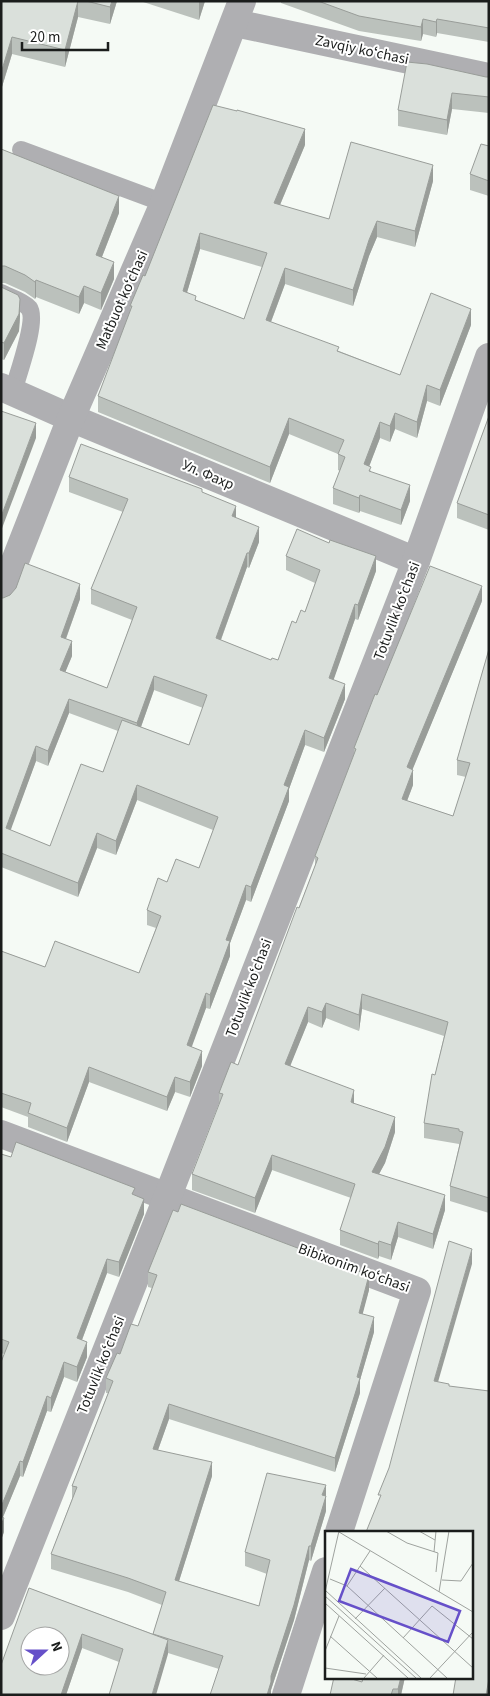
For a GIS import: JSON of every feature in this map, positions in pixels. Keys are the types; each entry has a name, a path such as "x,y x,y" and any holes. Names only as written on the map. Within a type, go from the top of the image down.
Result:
{"street":[{"name":"Zavqiy koʻchasi","path":"238,12 489,77"},
{"name":"Matbuot koʻchasi","path":"1,597 70,418 164,203 238,12"},
{"name":"Totuvlik koʻchasi","path":"1,1616 416,561 489,357"},
{"name":"Ул. Фахр","path":"7,389 70,418 416,561"},
{"path":"1,1134 167,1198"},
{"name":"Bibixonim koʻchasi","path":"167,1198 417,1291 339,1531"},
{"path":"286,1695 325,1574"}],"lane":[{"path":"22,150 164,203"},
{"path":"1,293 28,306 32,314 31,331 7,389"}],"building":[{"path":"1,1 78,1 65,50 12,37 1,73"},
{"path":"86,1 112,1 110,7"},
{"path":"318,1 489,1 489,28 437,19 436,22 423,19 421,27 359,16"},
{"path":"407,62 427,64 489,77 489,97 452,93 447,120 398,110"},
{"path":"213,105 305,129 274,203 329,219 351,142 433,165 415,231 377,221 353,290 285,268 266,320 339,347 337,351 400,375 431,293 471,309 440,390 427,385 417,422 395,413 390,426 380,422 364,464 371,467 369,471 410,485 401,510 360,495 359,498 333,488 345,457 338,454 344,440 289,418 270,467 98,396 132,306 130,306 143,275 145,276","holes":["200,233 267,253 244,319 195,300 196,296 183,291"]},
{"path":"481,144 489,146 489,181 470,174"},
{"path":"1,149 119,196 96,255 114,262 101,293 84,286 79,297 36,280 35,282 25,275 1,266"},
{"path":"1,287 18,295 20,299 19,314 4,343 1,342"},
{"path":"1,411 36,423 1,517"},
{"path":"489,416 489,515 457,503"},
{"path":"81,444 202,489 202,492 236,506 232,516 259,527 249,553 247,553 216,638 271,660 272,658 278,660 292,621 296,623 301,610 305,612 320,570 286,556 297,529 329,543 330,540 376,556 358,605 355,604 329,678 345,684 324,738 305,730 284,785 289,787 251,887 246,885 226,940 230,941 210,995 206,993 187,1045 202,1051 190,1082 175,1077 167,1097 89,1067 67,1128 28,1113 31,1103 1,1093 1,951 45,967 55,941 139,973 161,916 147,910 158,878 167,882 176,859 199,868 218,817 137,785 116,841 97,833 78,883 1,853 1,598 10,595 16,588 25,563 80,584 61,637 72,641 60,670 107,688 137,607 91,589 128,499 69,477","holes":["154,676 207,695 189,745 122,720 103,772 81,764 50,846 6,828 36,746 48,751 69,699 137,723"]},
{"path":"430,566 482,586 407,767 413,770 402,799 453,816 470,763 457,760 489,649 489,1198 450,1186 463,1132 459,1131 459,1129 424,1123 432,1074 435,1075 448,1022 362,994 359,1015 326,1003 322,1012 308,1007 285,1064 354,1090 351,1102 395,1117 385,1147 372,1172 445,1195 433,1234 398,1222 391,1245 379,1241 378,1244 340,1230 355,1184 272,1155 255,1198 192,1174 223,1094 219,1093 231,1062 238,1065 297,907 299,908 318,858 315,856 375,694 377,695"},
{"path":"16,1142 135,1188 132,1194 144,1199 119,1262 107,1259 77,1338 87,1342 77,1367 64,1362 51,1398 47,1396 23,1462 20,1461 1,1507 1,1362 9,1342 1,1339 1,1154 11,1157"},
{"path":"181,1204 369,1275 359,1313 374,1317 357,1377 360,1378 335,1458 169,1404 153,1449 212,1462 175,1580 259,1606 270,1560 245,1552 267,1473 326,1485 322,1495 326,1496 311,1546 309,1546 294,1605 271,1676 267,1695 210,1695 223,1656 153,1634 166,1592 51,1554 77,1487 72,1486 113,1381 106,1378 117,1353 120,1354 131,1324 138,1326 157,1275 148,1272 173,1210 178,1212"},
{"path":"449,1241 472,1249 434,1381 449,1384 449,1386 489,1391 489,1679 486,1695 453,1695 456,1678 472,1678 472,1531 366,1531 381,1495 378,1495 389,1468"},
{"path":"29,1588 168,1640 152,1695 109,1695 123,1649 82,1634 70,1669 70,1626 20,1626 20,1676 68,1676 61,1695 1,1695 1,1665"},
{"path":"334,1678 348,1678 362,1682 363,1678 401,1678 398,1689 393,1689 391,1695 330,1695"}]}
